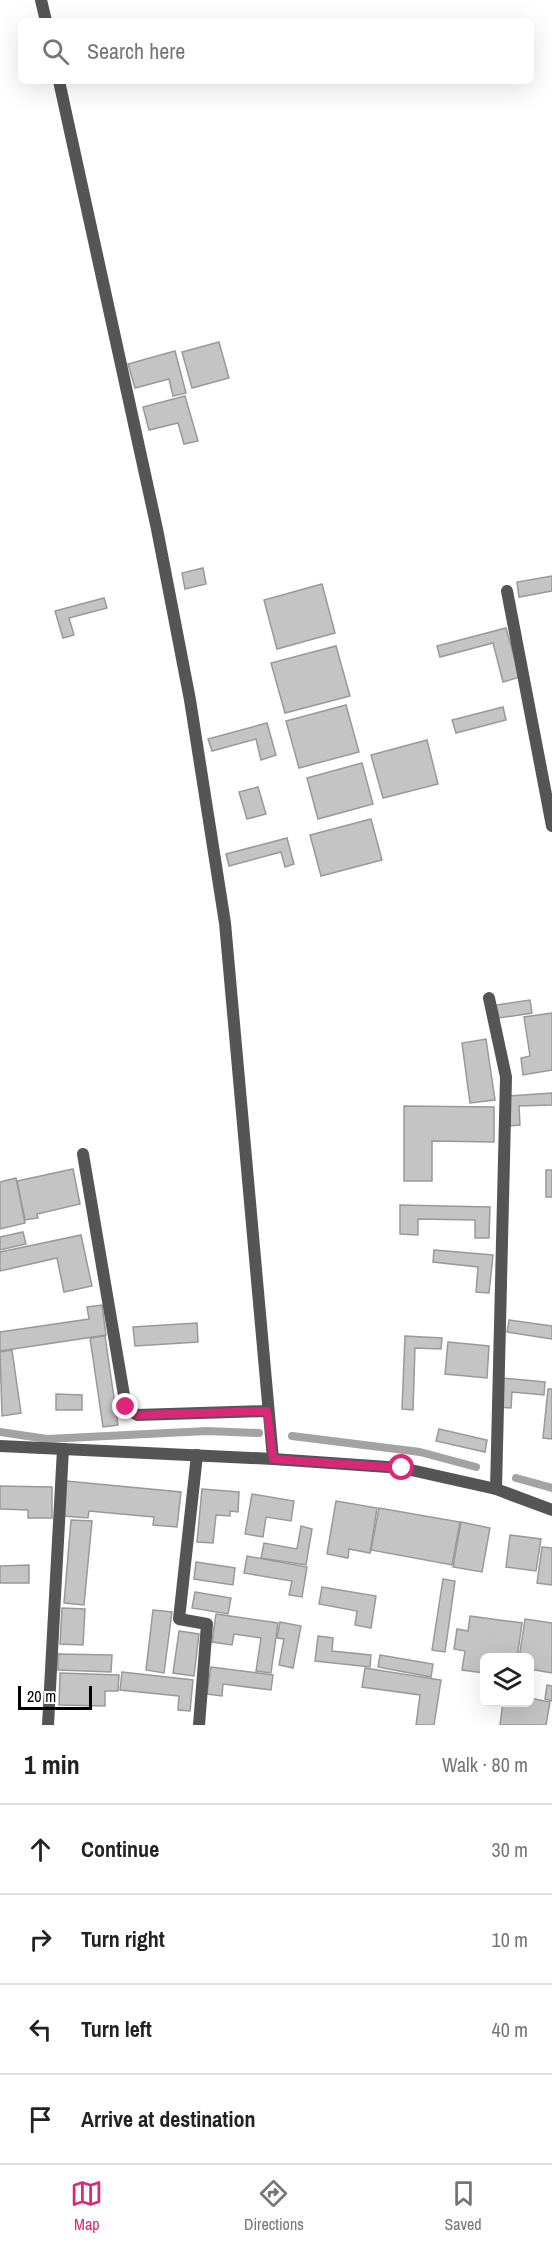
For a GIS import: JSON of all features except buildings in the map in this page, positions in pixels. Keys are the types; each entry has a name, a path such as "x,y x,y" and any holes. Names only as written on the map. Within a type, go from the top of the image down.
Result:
{"street":[{"path":"42,0 45,18"},
{"path":"60,84 157,529 190,700 225,923 273,1459"},
{"path":"507,591 552,826"},
{"path":"489,998 506,1077 496,1490"},
{"path":"83,1154 126,1407 137,1415 267,1411"},
{"path":"0,1446 273,1459 402,1468 496,1490 552,1510"},
{"path":"48,1725 63,1449"},
{"path":"197,1455 179,1619 207,1624 199,1725"}],"waterway":[{"path":"0,1432 47,1439 207,1431 259,1433"},
{"path":"292,1436 420,1452 476,1467"},
{"path":"516,1478 552,1488"}],"route":[{"path":"126,1407 137,1415 267,1411 273,1459 402,1468"}]}
